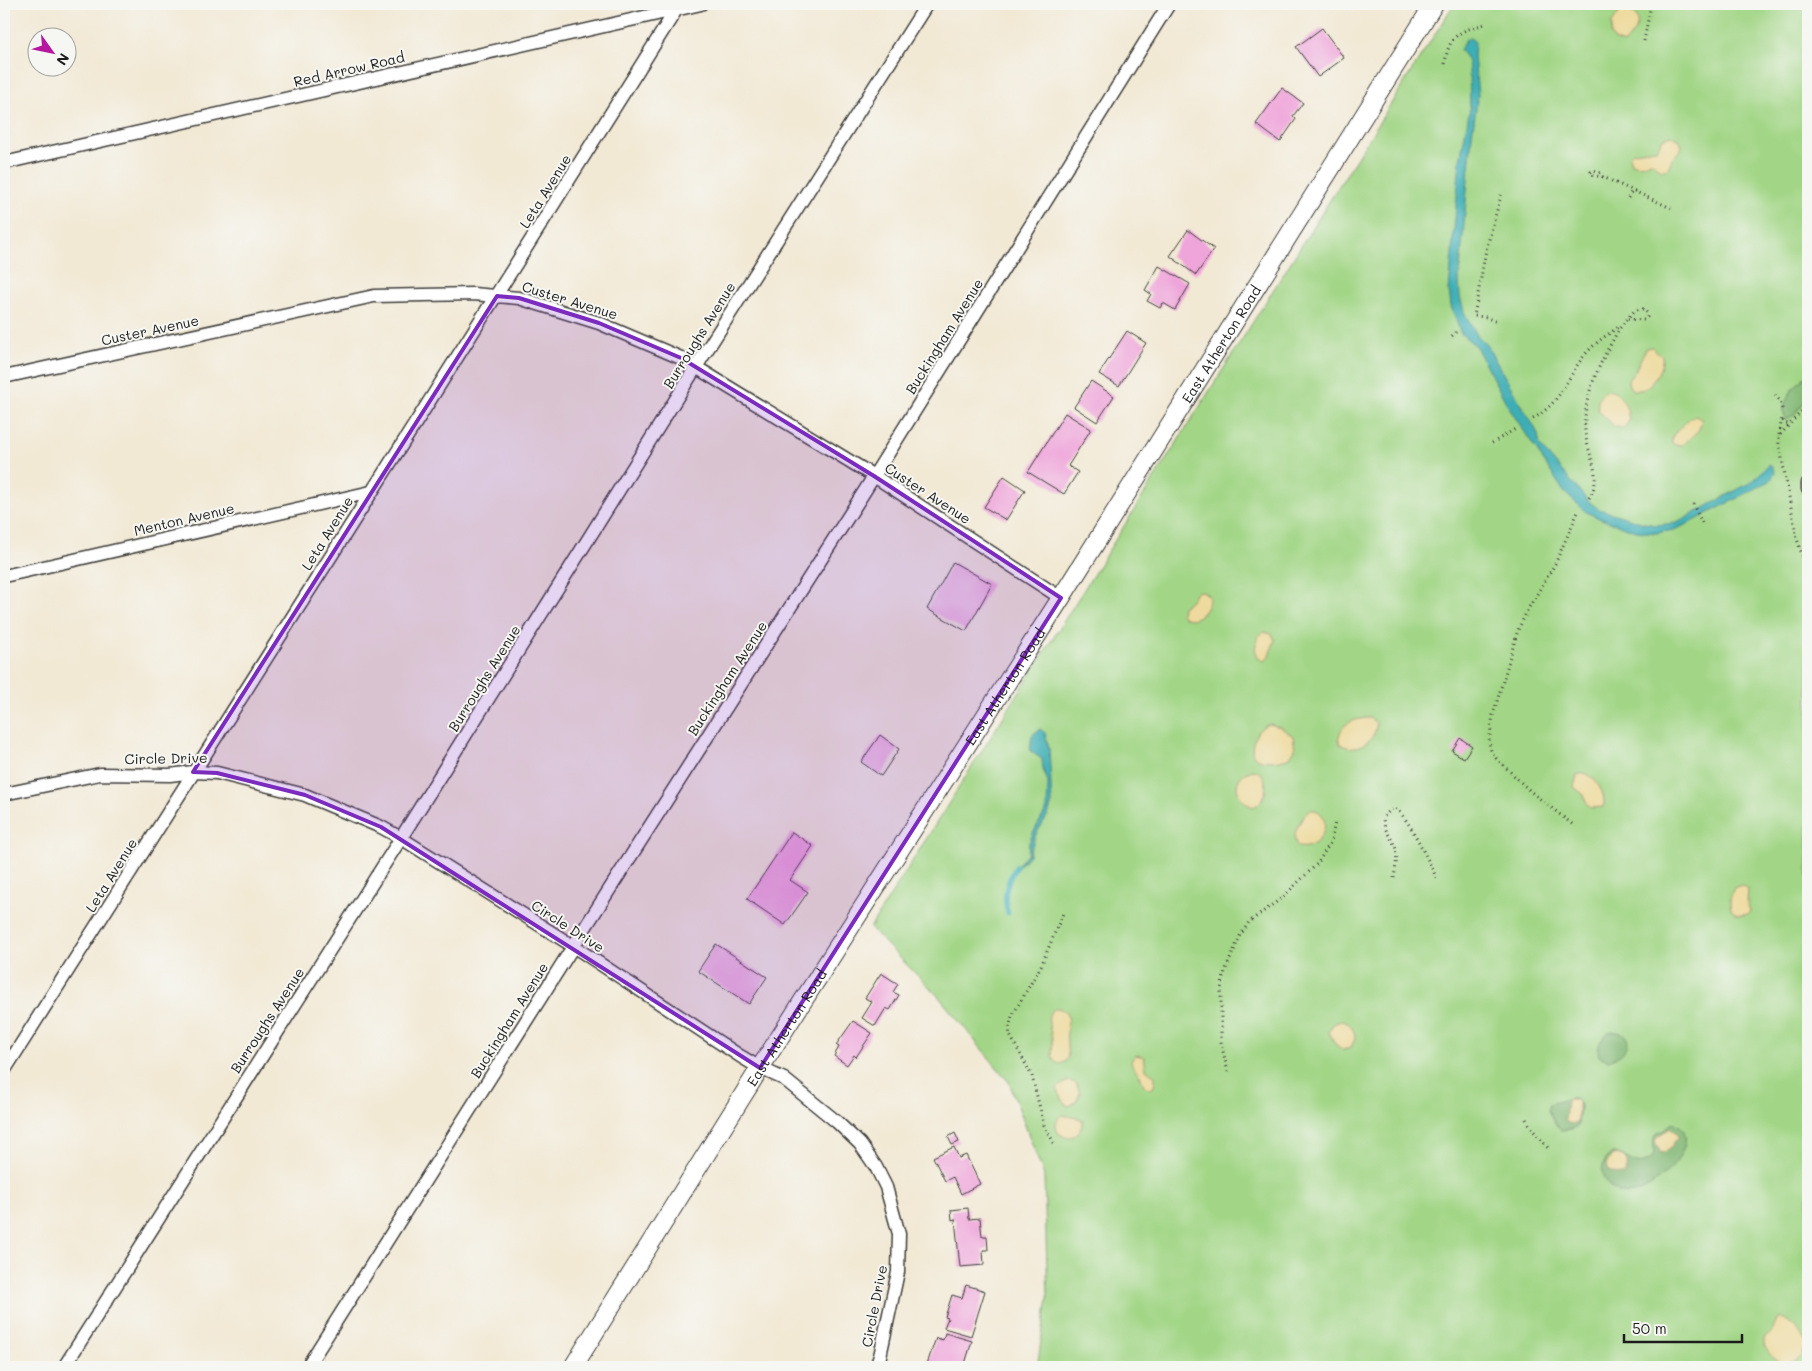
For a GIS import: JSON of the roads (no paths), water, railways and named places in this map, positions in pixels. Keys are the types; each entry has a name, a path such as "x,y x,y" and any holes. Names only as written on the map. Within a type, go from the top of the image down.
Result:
{"street":[{"name":"Red Arrow Road","path":"4,163 701,4"},
{"name":"Burroughs Avenue","path":"64,1367 401,838 696,367 927,4"},
{"name":"Buckingham Avenue","path":"307,1367 573,946 874,476 1169,4"},
{"name":"East Atherton Road","path":"573,1367 760,1068 1060,598 1434,4"},
{"name":"Leta Avenue","path":"4,1072 497,296 676,10"},
{"name":"Custer Avenue","path":"4,377 374,296 473,294 518,298 599,323 681,358 874,476 1060,598"},
{"path":"1808,483 1808,489"},
{"name":"Menton Avenue","path":"4,576 371,492"},
{"name":"Circle Drive","path":"4,794 100,774 170,775 193,772 217,772 305,795 382,827 401,838 573,946 760,1068 784,1079 837,1122 860,1144 876,1167 886,1187 899,1234 898,1272 876,1367"}],"water":[{"path":"1470,38 1475,42 1474,57 1478,95 1472,135 1459,280 1460,296 1464,312 1477,335 1487,346 1535,428 1540,446 1589,502 1599,509 1656,525 1677,523 1753,481 1769,464 1775,473 1770,481 1692,522 1674,530 1656,533 1636,531 1601,519 1586,512 1564,492 1509,408 1475,345 1461,334 1451,306 1449,291 1460,160 1470,108 1469,68 1467,59 1460,50 1466,39"},
{"path":"1040,729 1045,733 1049,749 1052,803 1048,815 1036,834 1029,855 1016,867 1028,853 1033,833 1047,809 1048,782 1043,770 1042,759 1030,751 1032,735"}],"waterway":[{"path":"1008,913 1005,900 1006,889 1016,867"}]}
